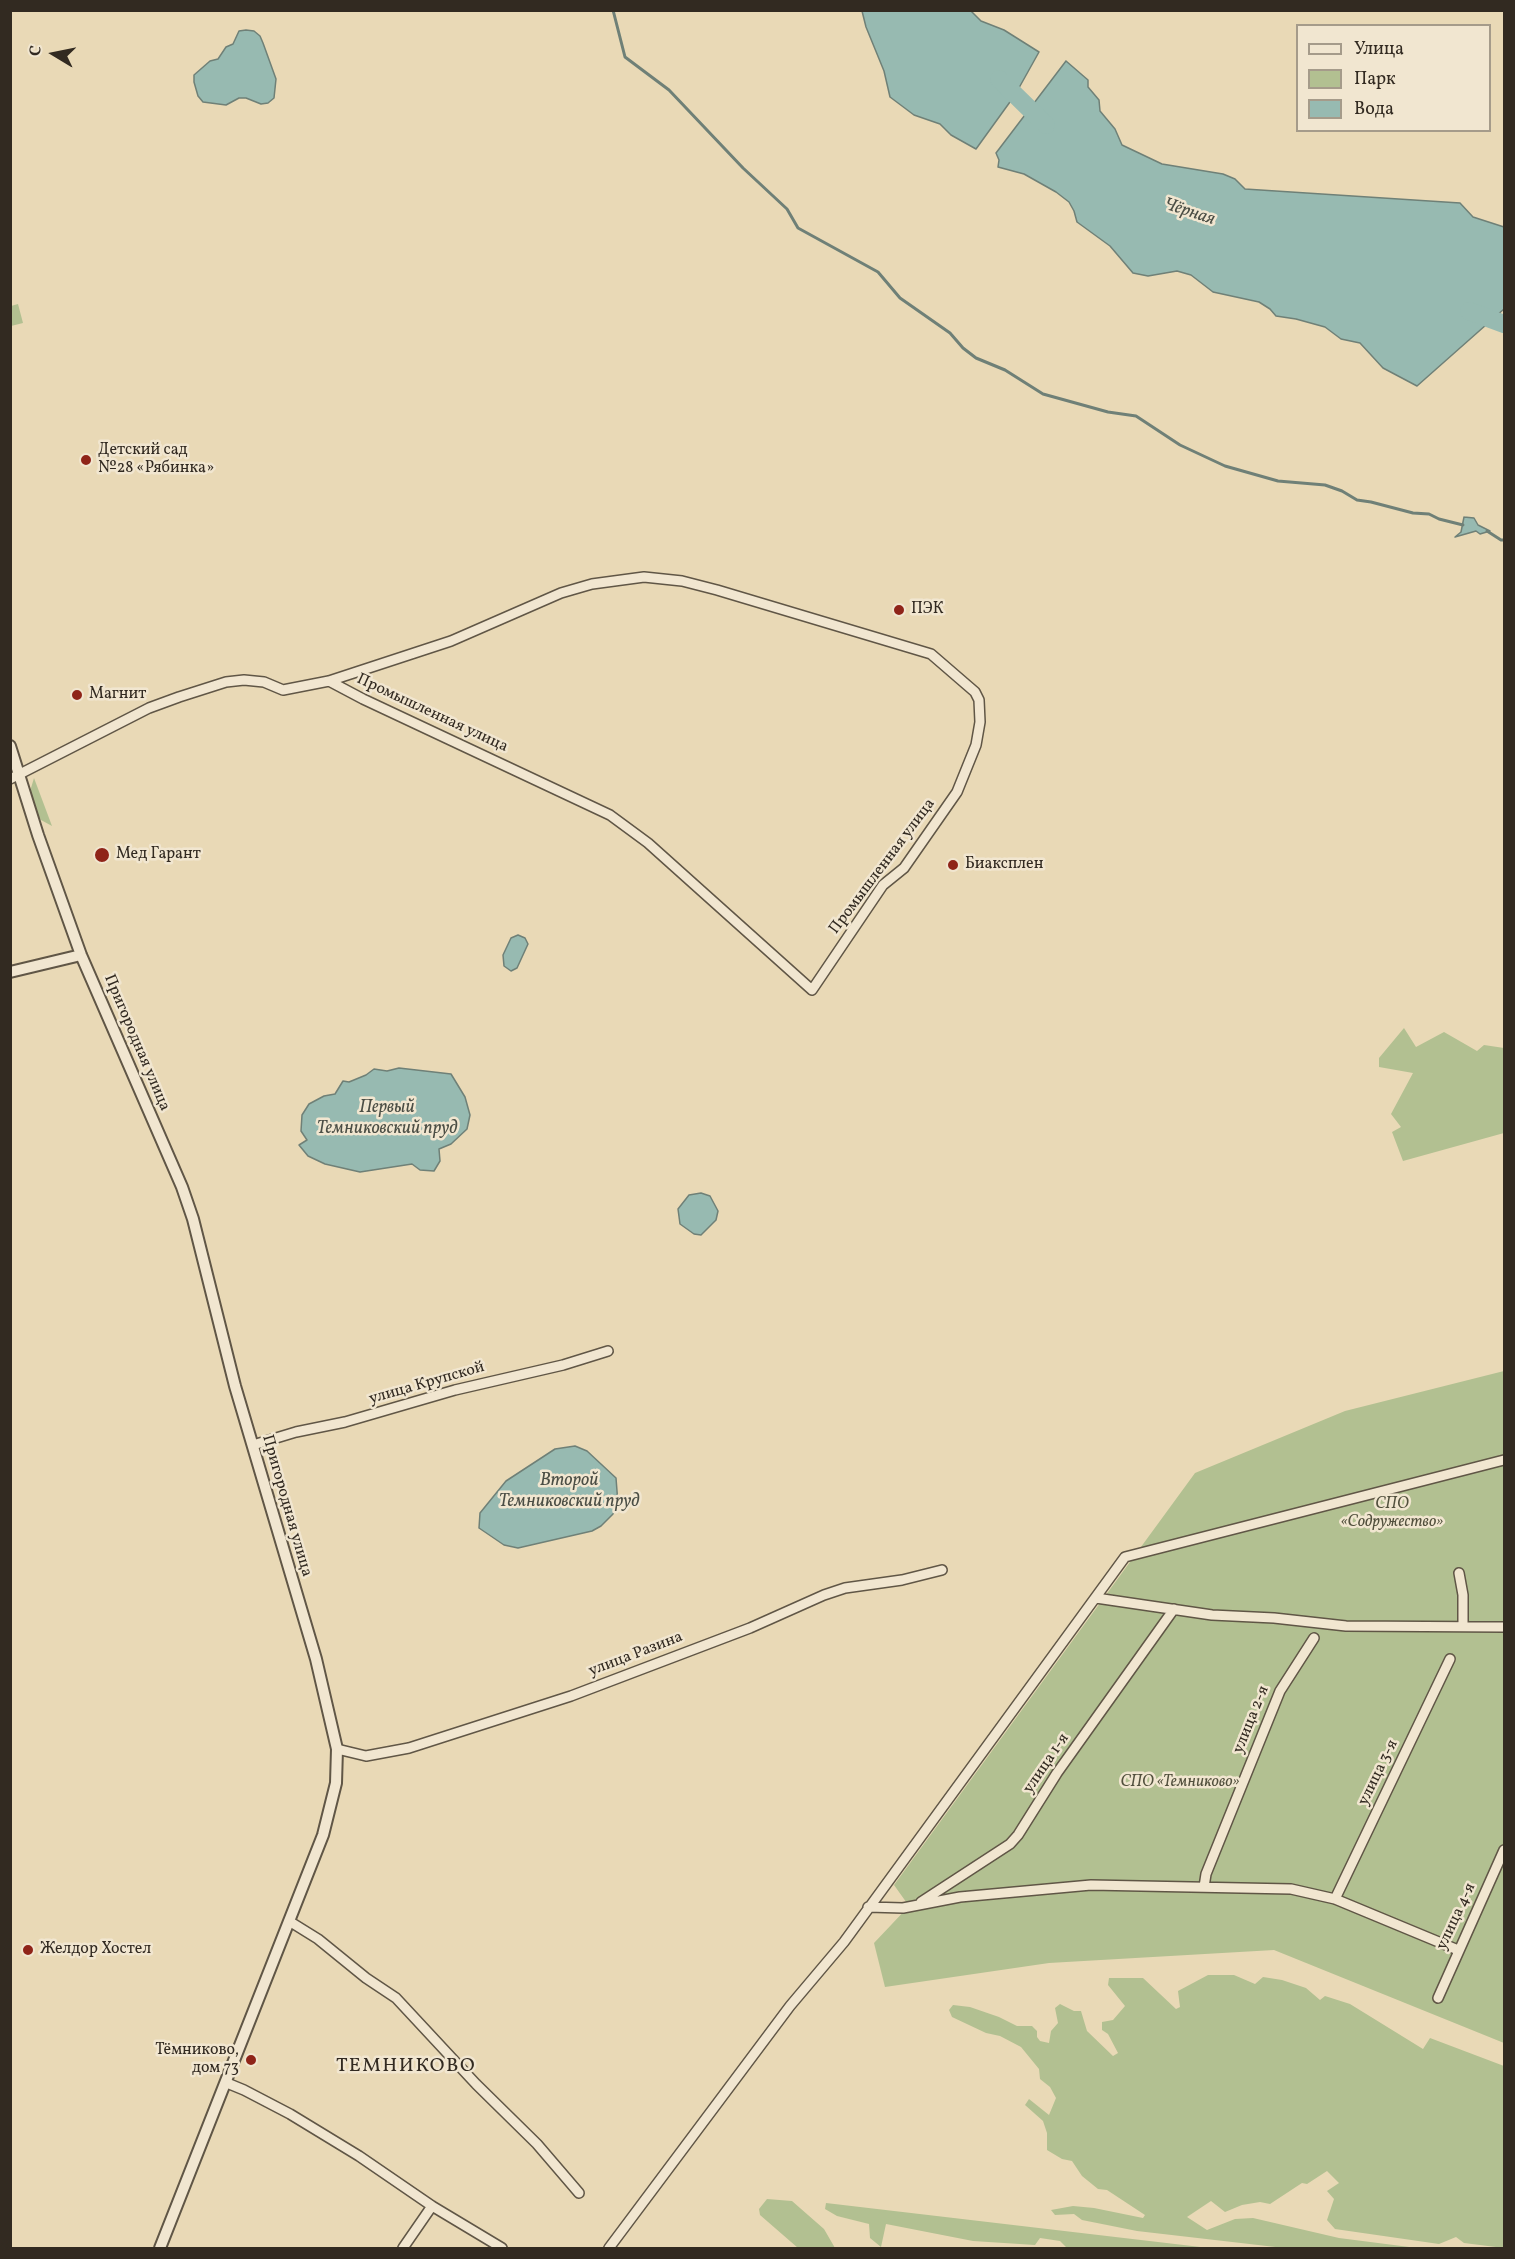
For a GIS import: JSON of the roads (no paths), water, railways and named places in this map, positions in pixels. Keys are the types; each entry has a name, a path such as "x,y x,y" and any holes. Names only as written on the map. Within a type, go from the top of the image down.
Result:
{"street":[{"name":"Промышленная улица","path":"15,777 149,708 226,682 264,682 283,690 329,681 450,641 576,588 614,581 656,578 717,590 931,654 968,683 975,692 979,700 980,722 976,745 957,792 904,868 884,885 812,990 648,843 610,814 329,681"},
{"name":"Пригородная улица","path":"10,746 15,777 81,955 182,1186 193,1219 235,1386 316,1659 337,1749 336,1783 331,1811 227,2083 160,2248"},
{"path":"10,972 81,955"},
{"name":"улица Крупской","path":"253,1445 296,1432 345,1422 456,1390 563,1365 608,1351"},
{"path":"609,2248 790,2006 844,1942 1125,1557 1504,1460"},
{"name":"улица Разина","path":"337,1749 366,1756 409,1748 571,1696 750,1628 845,1588 902,1580 942,1570"},
{"path":"1460,1573 1463,1626"},
{"path":"1096,1598 1212,1615 1275,1618 1346,1626 1504,1627"},
{"name":"улица 1-я","path":"916,1905 1010,1844 1018,1836 1057,1773 1174,1609"},
{"name":"улица 2-я","path":"1204,1887 1206,1874 1280,1691 1314,1638"},
{"name":"улица 3-я","path":"1335,1899 1450,1659"},
{"name":"улица 4-я","path":"1438,1998 1504,1850"},
{"path":"868,1907 903,1908 960,1897 1067,1886 1291,1889 1335,1899 1458,1950"},
{"path":"288,1921 318,1939 366,1978 396,1998 476,2084 537,2144 579,2193"},
{"path":"227,2083 290,2114 359,2156 432,2206 502,2248"},
{"path":"403,2248 432,2206"}],"water":[{"path":"862,11 971,11 981,21 1004,30 1039,52 1015,95 976,149 951,135 940,124 914,115 890,97 884,71"},
{"path":"239,31 254,31 263,43 276,79 274,98 268,103 261,104 246,98 239,98 226,105 203,102 198,96 194,75 210,61 218,59 226,47 233,44"},
{"path":"1066,61 1088,80 1088,87 1099,100 1100,111 1115,129 1122,145 1162,164 1223,174 1235,179 1245,189 1460,203 1473,217 1504,227 1504,309 1417,386 1383,368 1360,343 1341,339 1325,327 1276,316 1259,302 1213,292 1191,275 1177,271 1148,276 1133,273 1110,246 1077,222 1069,202 1024,174 998,167 999,160 996,153"},
{"path":"1464,517 1474,518 1478,525 1490,531 1480,534 1476,531 1455,537 1461,532"},
{"path":"518,935 525,938 528,944 517,968 511,971 504,966 503,955 511,938"},
{"name":"Первый Темниковский пруд","path":"399,1068 451,1074 465,1097 470,1115 467,1129 451,1144 439,1149 440,1161 434,1171 420,1170 412,1164 360,1172 325,1164 308,1156 299,1145 307,1140 301,1131 302,1115 309,1104 324,1096 335,1094 343,1081 349,1082 374,1069 387,1071"},
{"path":"701,1193 710,1196 718,1211 716,1220 701,1235 694,1234 680,1224 678,1209 689,1195"},
{"name":"Второй Темниковский пруд","path":"575,1446 587,1451 616,1478 618,1504 613,1514 601,1526 592,1531 518,1548 504,1545 479,1528 480,1513 506,1481 555,1449"}],"waterway":[{"path":"613,10 625,57 669,90 743,168 787,209 798,228 878,272 900,298 950,333 963,348 976,358 1005,370 1043,394 1108,412 1136,416 1180,445 1225,466 1278,481 1325,485 1357,500 1413,513 1429,514 1463,525"},
{"name":"Чёрная","path":"999,79 1046,125"},
{"name":"Чёрная","path":"1469,311 1504,324"},
{"path":"1487,531 1504,540"}],"place":[{"name":"Детский сад №28 «Рябинка»","path":"86,460"},
{"name":"ПЭК","path":"899,610"},
{"name":"Магнит","path":"77,695"},
{"name":"Мед Гарант","path":"102,855"},
{"name":"Биаксплен","path":"953,865"},
{"name":"Желдор Хостел","path":"28,1950"},
{"name":"Тёмниково, дом 73","path":"251,2060"}],"district":[{"name":"ТЕМНИКОВО","path":"406,2067"}],"park label":[{"name":"СПО «Содружество»","path":"1392,1514"},
{"name":"СПО «Темниково»","path":"1180,1783"}]}
